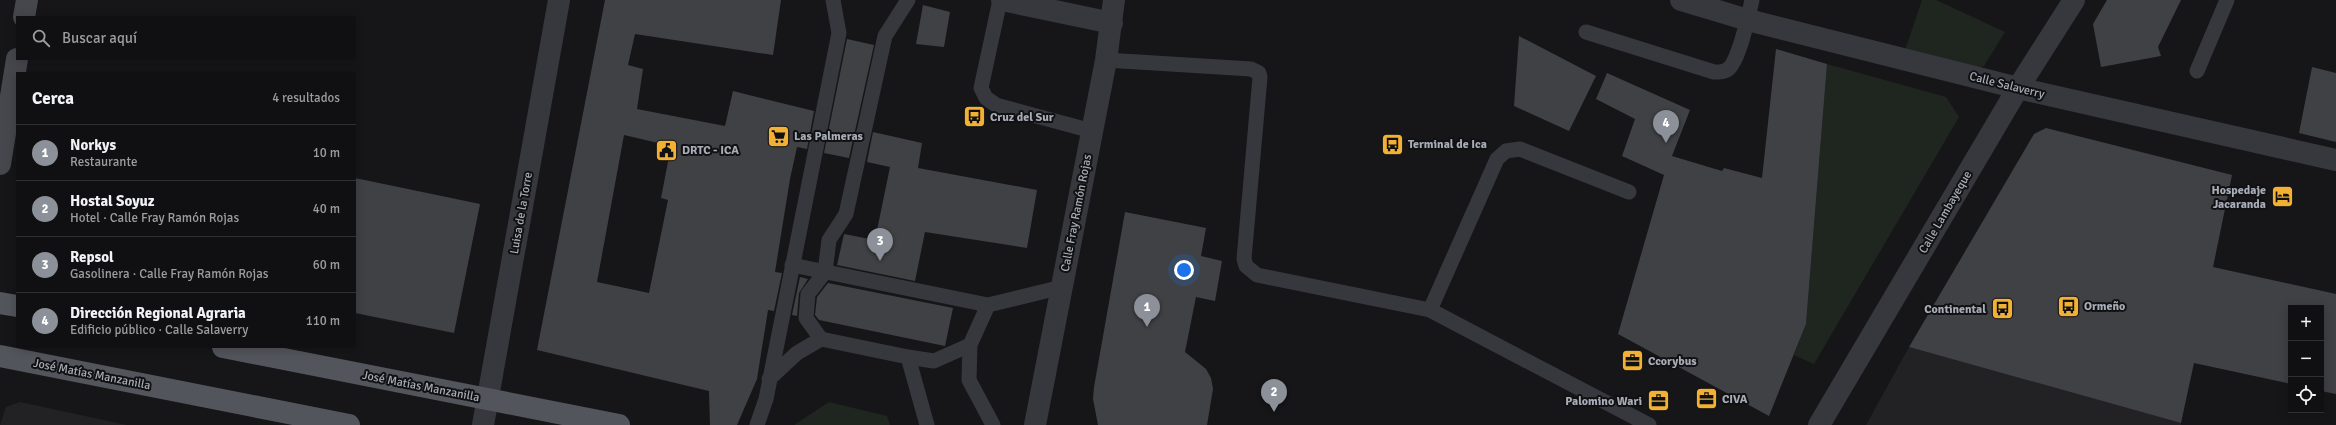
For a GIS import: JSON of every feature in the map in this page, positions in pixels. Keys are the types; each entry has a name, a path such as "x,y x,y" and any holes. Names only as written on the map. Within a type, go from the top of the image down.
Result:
{"main road":[{"path":"24,16 27,0"},
{"path":"0,164 18,60"},
{"path":"0,303 16,306"},
{"name":"José Matías Manzanilla","path":"228,348 619,425"},
{"name":"José Matías Manzanilla","path":"0,356 349,425"}],"street":[{"name":"Luisa de la Torre","path":"483,425 559,0"},
{"path":"1001,0 1112,23"},
{"name":"Calle Fray Ramón Rojas","path":"1035,425 1106,60 1114,0"},
{"name":"Calle Salaverry","path":"1681,0 1750,10 2018,88 2336,160"},
{"name":"Calle Lambayeque","path":"1819,425 2018,88 2074,0"}],"lane":[{"path":"757,425 769,379 838,33 833,0"},
{"path":"820,339 806,318 808,294 825,272 829,240 846,214 885,36 908,0"},
{"path":"1001,0 981,88 986,98 996,106 1092,131"},
{"path":"2197,71 2226,0"},
{"path":"1586,32 1714,72 1724,72 1731,66 1750,10"},
{"path":"1106,60 1256,70 1260,77 1244,259 1246,266 1257,275 1430,310 1649,425"},
{"path":"1430,310 1497,159 1506,151 1520,149 1629,192"},
{"path":"792,265 988,305 1062,287"},
{"path":"988,305 970,345 969,380 993,425"},
{"path":"769,379 797,353 820,339 934,361 970,345"},
{"path":"908,357 927,425"}],"shaded area":[{"path":"1922,0 1936,0 2005,32 1984,66 1977,68 1904,53"},
{"path":"1827,64 1946,97 1959,117 1814,364 1794,355 1806,324"},
{"path":"1909,347 2181,423 2181,425 1866,425"},
{"path":"20,402 127,425 0,425 6,407"},
{"path":"829,402 887,416 890,425 794,425"}],"building":[{"path":"605,0 781,0 773,55 635,34 628,65 643,69 637,109 725,126 733,91 814,111 807,149 797,147 790,179 775,272 782,273 774,311 768,310 757,379 737,425 710,425 709,391 537,350","holes":["624,135 671,146 661,198 668,200 649,293 597,282"]},
{"path":"2107,0 2181,0 2158,47 2161,56 2101,67 2093,24"},
{"path":"923,5 950,12 944,47 916,44"},
{"path":"1519,36 1596,76 1569,131 1514,106"},
{"path":"847,39 874,45 849,158 824,153"},
{"path":"1776,49 1827,64 1806,324 1769,416 1618,334 1664,175 1622,156 1635,119 1596,99 1607,73 1690,110 1672,156 1722,171 1724,168 1762,178"},
{"path":"2312,67 2336,73 2336,142 2299,133"},
{"name":"Ormeño","path":"2046,128 2232,175 2213,267 2336,294 2336,394 2324,392 2324,305 2288,305 2288,383 2194,363 2181,423 1909,347 2034,134"},
{"path":"873,132 922,143 918,168 1037,190 1027,248 925,232 915,281 837,265 844,234 875,240 890,167 867,162"},
{"path":"356,178 480,204 454,333 356,313"},
{"path":"1125,212 1206,228 1201,256 1222,261 1215,301 1196,297 1185,352 1206,369 1211,378 1213,389 1207,425 1098,425 1093,399 1094,387"},
{"path":"800,277 808,279 799,293 797,316 792,315"},
{"path":"828,283 953,308 945,346 819,320 815,315 817,297"}],"place":[{"name":"Cruz del Sur","path":"975,117"},
{"name":"Las Palmeras","path":"779,136"},
{"name":"Dirección Regional Agraria","path":"1666,143"},
{"name":"Terminal de Ica","path":"1392,144"},
{"name":"DRTC - ICA","path":"666,150"},
{"name":"Hospedaje Jacaranda","path":"2282,197"},
{"name":"Repsol","path":"880,261"},
{"name":"Ormeño","path":"2069,306"},
{"name":"Continental","path":"2002,309"},
{"name":"Norkys","path":"1147,327"},
{"name":"Ccorybus","path":"1632,361"},
{"name":"CIVA","path":"1706,399"},
{"name":"Palomino Wari","path":"1658,401"},
{"name":"Hostal Soyuz","path":"1274,412"}]}
